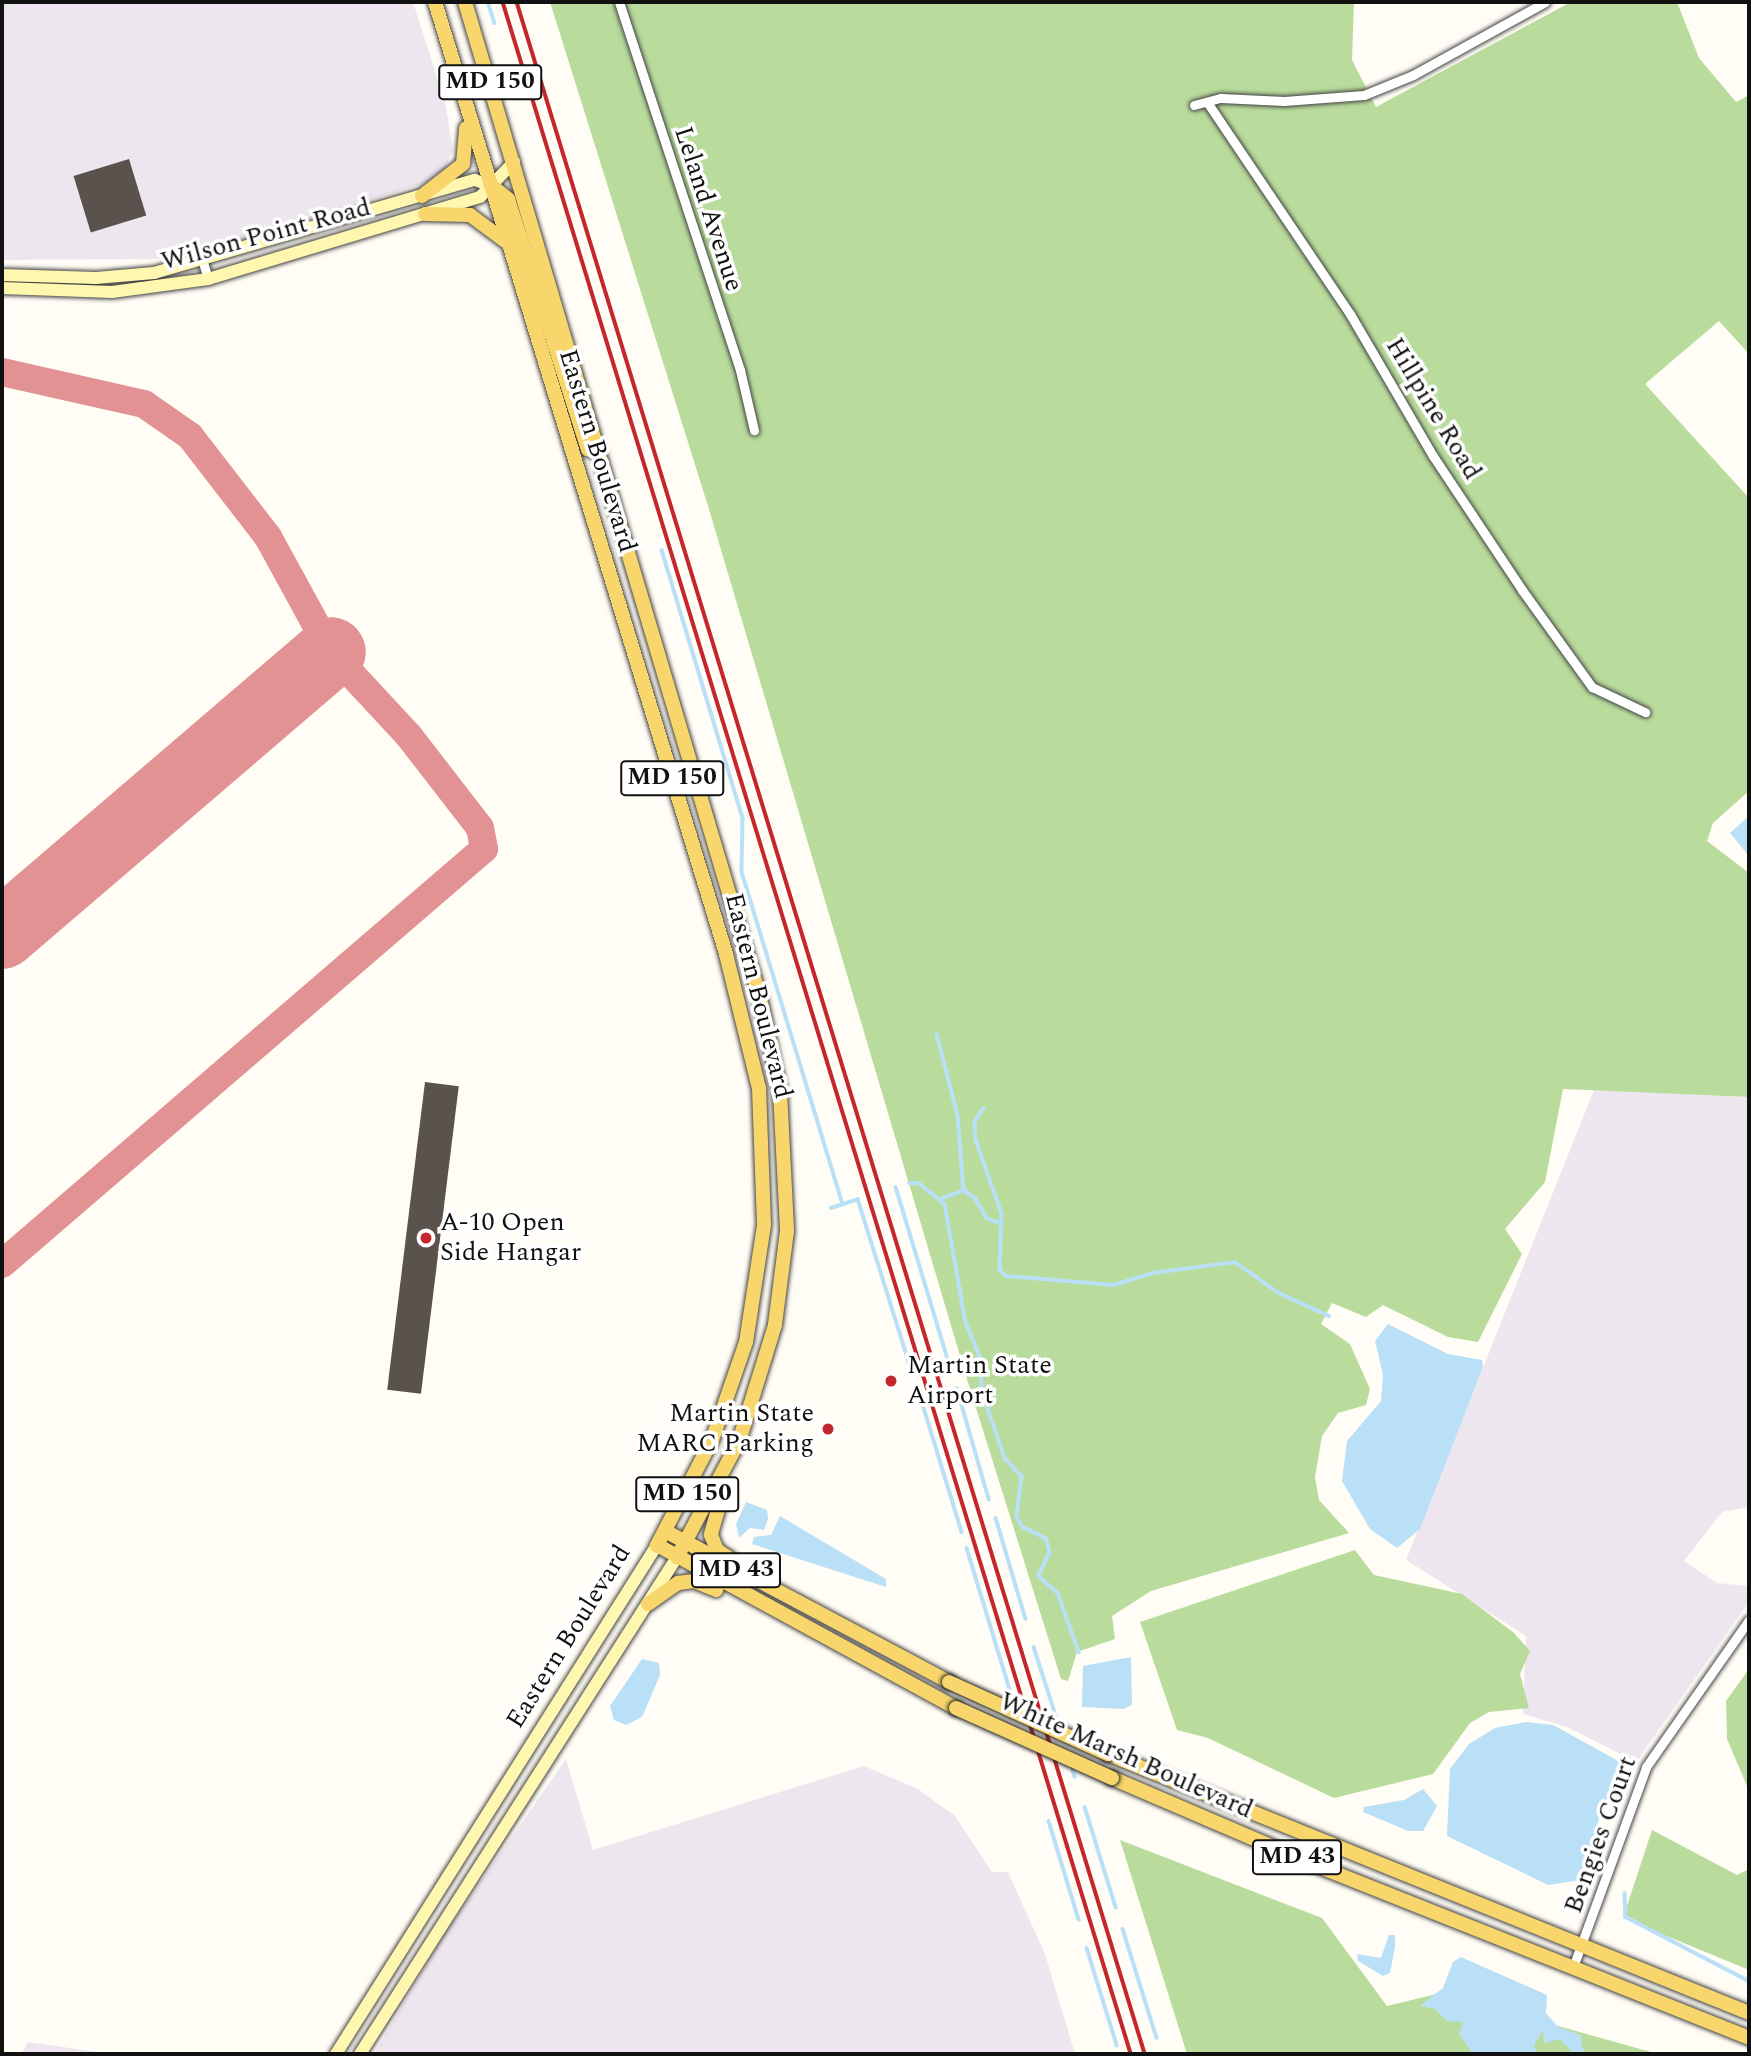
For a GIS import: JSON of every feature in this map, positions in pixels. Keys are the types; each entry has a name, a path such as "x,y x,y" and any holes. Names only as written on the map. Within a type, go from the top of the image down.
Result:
{"main road":[{"name":"Eastern Boulevard","path":"336,2054 665,1531 712,1440 746,1342 763,1239 762,1117 726,954 435,2"},
{"name":"Eastern Boulevard","path":"360,2054 648,1604 726,1471 760,1382 779,1302 787,1231 783,1115 760,998 465,2"},
{"path":"422,196 456,175 467,156 455,68"},
{"name":"Wilson Point Road","path":"2,288 112,292 208,279 480,197 514,162"},
{"name":"Wilson Point Road","path":"2,275 118,278 189,266 475,180 491,186"},
{"path":"491,186 508,199 597,477 613,509"},
{"path":"425,214 479,218 508,243"},
{"path":"726,1471 727,1489 711,1528 714,1546 797,1594 807,1608"},
{"name":"White Marsh Boulevard","path":"665,1531 949,1682 1108,1754 1749,2013"},
{"name":"White Marsh Boulevard","path":"657,1545 763,1606 956,1708 1112,1778 1749,2038"},
{"path":"648,1604 678,1583 694,1581 744,1604 763,1606"}],"street":[{"name":"Leland Avenue","path":"619,2 740,370 754,430"},
{"path":"1194,104 1364,95 1413,75 1545,2"},
{"name":"Hillpine Road","path":"1207,102 1350,314 1433,456 1522,590 1592,687 1645,712"},
{"path":"203,262 208,279"},
{"path":"189,266 194,281"},
{"name":"Bengies Court","path":"1573,1967 1646,1767 1749,1620"}],"shaded area":[{"path":"2,2 413,2 445,102 453,150 444,171 425,183 211,250 166,259 2,260"},
{"path":"1594,1090 1749,1097 1749,1507 1722,1512 1684,1561 1717,1583 1749,1586 1749,1602 1636,1762 1567,1727 1523,1714 1526,1636 1406,1560"},
{"path":"566,1759 593,1850 864,1766 918,1789 955,1816 992,1872 1008,1872 1045,1954 1075,2054 374,2054 443,1936"},
{"path":"28,2042 111,2054 21,2054"}],"green space":[{"path":"550,2 1354,2 1352,60 1376,107 1571,2 1677,2 1699,58 1736,102 1749,95 1749,354 1719,321 1645,384 1749,498 1749,791 1713,823 1707,841 1749,873 1749,1097 1563,1089 1545,1182 1505,1229 1522,1254 1478,1342 1448,1337 1383,1305 1366,1317 1332,1303 1321,1324 1350,1344 1370,1389 1366,1405 1338,1413 1322,1436 1315,1477 1319,1500 1349,1533 1151,1591 1112,1616 1115,1639 1077,1652 1068,1681 1061,1679 966,1376 708,506"},
{"path":"1355,1550 1374,1575 1462,1594 1513,1632 1530,1651 1520,1674 1529,1708 1489,1712 1470,1723 1433,1774 1334,1798 1208,1738 1177,1730 1140,1622"},
{"path":"1749,1669 1749,1791 1727,1739 1726,1701"},
{"path":"1652,1830 1737,1875 1749,1869 1749,1970 1623,1918"},
{"path":"1120,1840 1322,1918 1387,2006 1461,1988 1551,2024 1658,2054 1187,2054"}],"water":[{"path":"1749,816 1749,856 1730,833"},
{"path":"1388,1324 1448,1354 1482,1360 1483,1367 1420,1529 1397,1548 1370,1529 1342,1481 1347,1441 1381,1401 1383,1375 1375,1341"},
{"path":"746,1502 767,1510 768,1519 764,1530 750,1528 739,1538 736,1524"},
{"path":"780,1516 886,1579 886,1587 752,1544 754,1537 771,1535"},
{"path":"1131,1657 1132,1705 1124,1709 1082,1707 1083,1666"},
{"path":"642,1659 659,1663 660,1675 642,1717 626,1725 614,1720 610,1706"},
{"path":"1526,1722 1553,1725 1622,1763 1598,1822 1591,1864 1574,1881 1548,1885 1447,1836 1450,1769 1469,1744 1495,1728"},
{"path":"1423,1789 1437,1806 1423,1831 1408,1831 1363,1812 1364,1807 1404,1800"},
{"path":"1389,1935 1395,1935 1395,1947 1390,1973 1383,1976 1358,1961 1357,1954 1381,1958"},
{"path":"1461,1957 1547,1995 1546,2013 1558,2027 1581,2035 1582,2050 1573,2053 1560,2039 1544,2043 1543,2030 1534,2045 1537,2054 1473,2054 1459,2034 1463,2022 1447,2021 1435,2009 1420,2006 1443,1988 1453,1962"}],"building":[{"path":"129,159 146,215 91,232 74,176"},
{"name":"A-10 Open Side Hangar","path":"425,1082 459,1086 421,1394 387,1390"}],"waterway":[{"path":"488,2 495,23"},
{"path":"662,550 743,818 742,872 843,1204"},
{"path":"937,1034 958,1116 964,1190"},
{"path":"984,1108 975,1122 976,1140 1002,1214 1000,1270 1006,1276 1114,1285 1153,1273 1235,1262 1279,1293 1329,1316"},
{"path":"909,1183 919,1183 945,1204 966,1323 981,1359 982,1391 1005,1458 1022,1476 1017,1517 1023,1527 1046,1538 1050,1552 1039,1576 1058,1593 1079,1652"},
{"path":"896,1187 949,1362"},
{"path":"964,1190 976,1199 987,1218 1001,1224"},
{"path":"941,1199 964,1190"},
{"path":"831,1208 858,1199 913,1374"},
{"path":"957,1388 989,1499"},
{"path":"921,1398 962,1532"},
{"path":"996,1518 1026,1619"},
{"path":"967,1548 1015,1706"},
{"path":"1034,1647 1060,1728"},
{"path":"1072,1766 1075,1777"},
{"path":"1085,1807 1116,1907"},
{"path":"1049,1821 1079,1920"},
{"path":"1572,1879 1587,1878"},
{"path":"1625,1893 1626,1917 1749,1981"},
{"path":"1123,1929 1157,2038"},
{"path":"1087,1948 1117,2045"},
{"path":"1582,2050 1584,2054"}],"taxiway":[{"path":"2,372 144,404 190,436 268,537 331,652 409,736 480,828 484,849 2,1264"}],"runway":[{"path":"2,934 331,652"}],"railway":[{"path":"503,2 1131,2054"},
{"path":"517,2 1145,2054"}],"place":[{"name":"A-10 Open Side Hangar","path":"426,1238"},
{"name":"Martin State Airport","path":"891,1381"},
{"name":"Martin State MARC Parking","path":"828,1429"}]}
